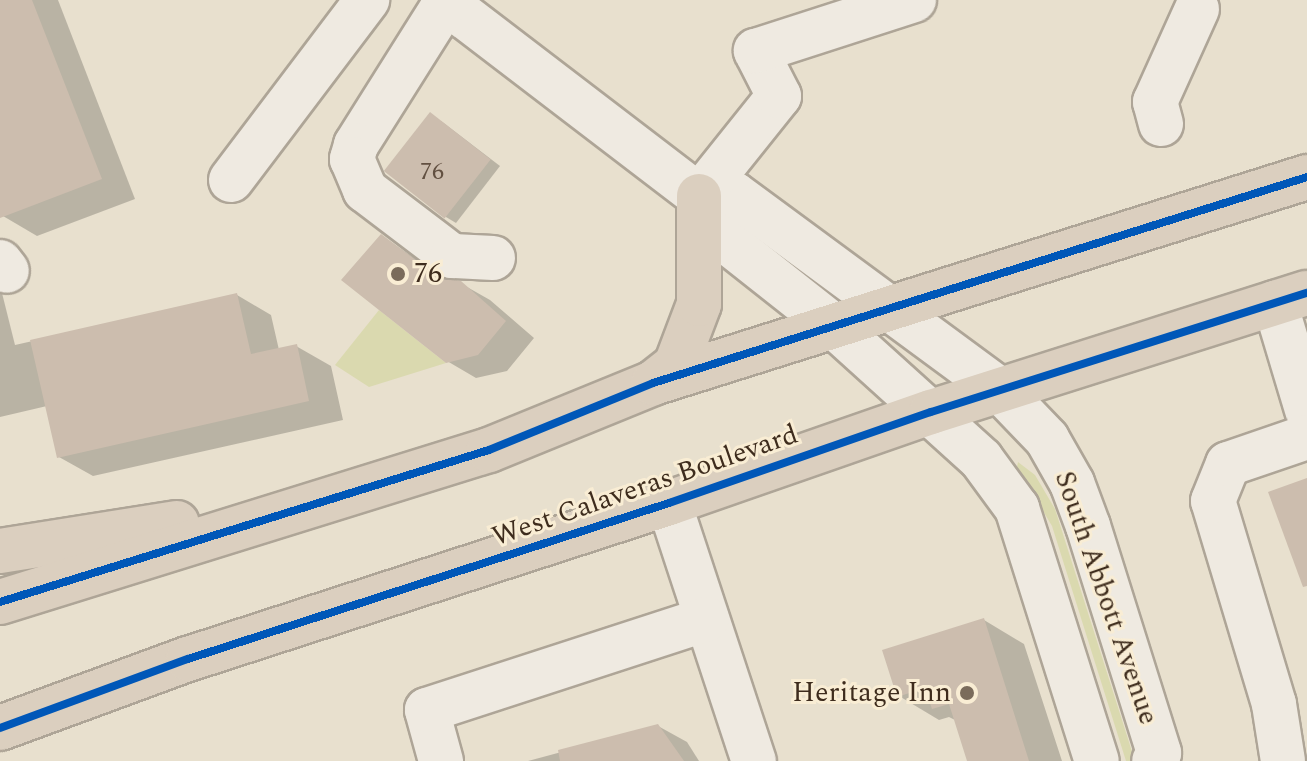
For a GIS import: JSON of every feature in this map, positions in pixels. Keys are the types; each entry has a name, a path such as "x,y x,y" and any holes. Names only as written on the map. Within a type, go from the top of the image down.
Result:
{"highway":[{"path":"0,602 489,450 653,383 1307,177"},
{"path":"653,383 676,365 699,304 699,196"},
{"name":"West Calaveras Boulevard","path":"0,728 188,659 669,503 931,412 1291,298"},
{"path":"0,551 333,498"}],"street":[{"path":"231,180 367,0"},
{"path":"699,196 779,96 756,51 914,0"},
{"path":"445,1 356,145 352,159 365,190 452,256 493,258"},
{"name":"South Abbott Avenue","path":"445,1 699,196 711,229 835,327 981,459 1017,508 1097,761"},
{"path":"1161,124 1155,102 1197,9"},
{"name":"South Abbott Avenue","path":"699,196 734,194 1000,390 1047,439 1072,483 1159,753 1154,761"},
{"path":"1291,298 1307,410"},
{"path":"1283,761 1274,704 1213,501 1228,464 1307,437"},
{"path":"669,503 754,761"},
{"path":"441,761 427,710 707,619"}],"green space":[{"path":"379,310 446,363 369,387 335,365"},
{"path":"1018,462 1035,475 1055,509 1135,761 1126,761 1052,526 1017,467"}],"building":[{"path":"0,0 32,0 102,179 0,218"},
{"path":"430,112 491,159 445,219 384,171"},
{"path":"381,234 437,276 461,281 506,321 478,355 446,363 341,280"},
{"path":"237,293 251,354 297,344 309,401 57,458 30,340"},
{"path":"1307,478 1307,586 1303,587 1268,492"},
{"name":"Heritage Inn","path":"984,618 1029,761 967,761 949,704 932,709 925,688 897,697 882,650"},
{"path":"658,724 684,761 560,761 558,750"}],"cycle path":[{"path":"0,602 489,450 653,383 1307,177"},
{"path":"0,728 188,659 669,503 931,412 1307,293"}],"place":[{"name":"76","path":"398,274"},
{"name":"Heritage Inn","path":"967,693"}]}
